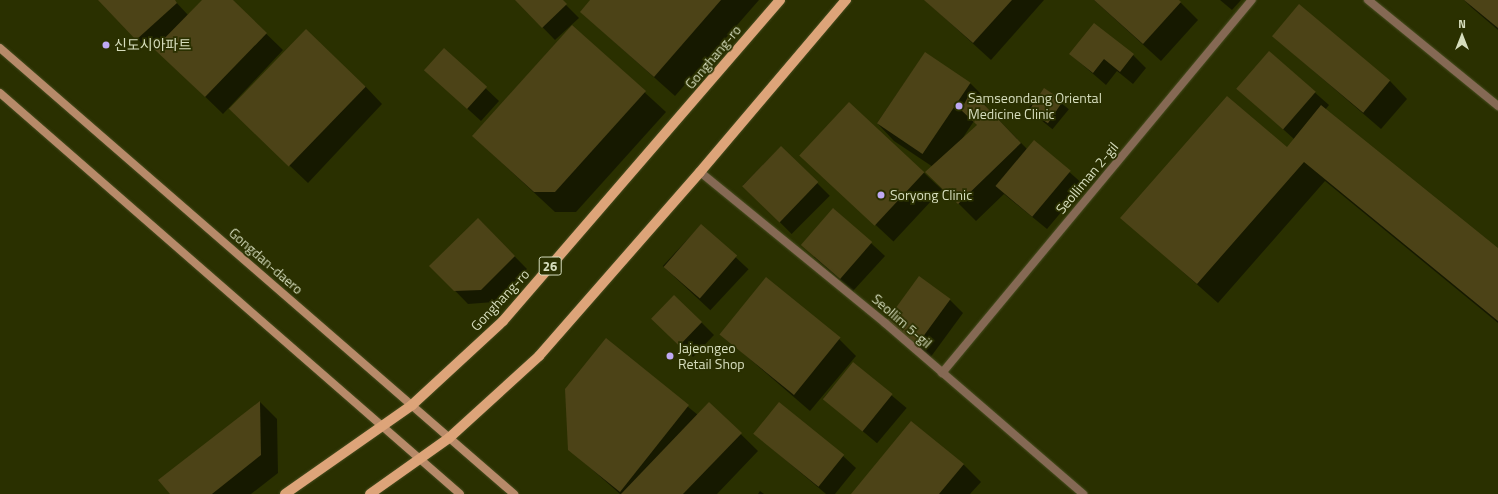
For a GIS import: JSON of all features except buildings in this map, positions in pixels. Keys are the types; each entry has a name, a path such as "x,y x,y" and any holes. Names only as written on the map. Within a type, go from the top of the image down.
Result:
{"main road":[{"name":"Gonghang-ro","path":"285,494 412,405 503,321 780,0"},
{"path":"370,494 449,438 539,356 700,172 846,0"}],"street":[{"name":"Seolliman 2-gil","path":"942,373 1252,0"},
{"path":"1368,0 1498,106"},
{"name":"Gongdan-daero","path":"0,48 514,494"},
{"path":"0,93 460,494"},
{"name":"Seollim 5-gil","path":"700,172 885,323 1083,494"}],"place":[{"name":"신도시아파트","path":"106,45"},
{"name":"Samseondang Oriental Medicine Clinic","path":"959,106"},
{"name":"Soryong Clinic","path":"881,195"},
{"name":"Jajeongeo Retail Shop","path":"670,356"}]}
